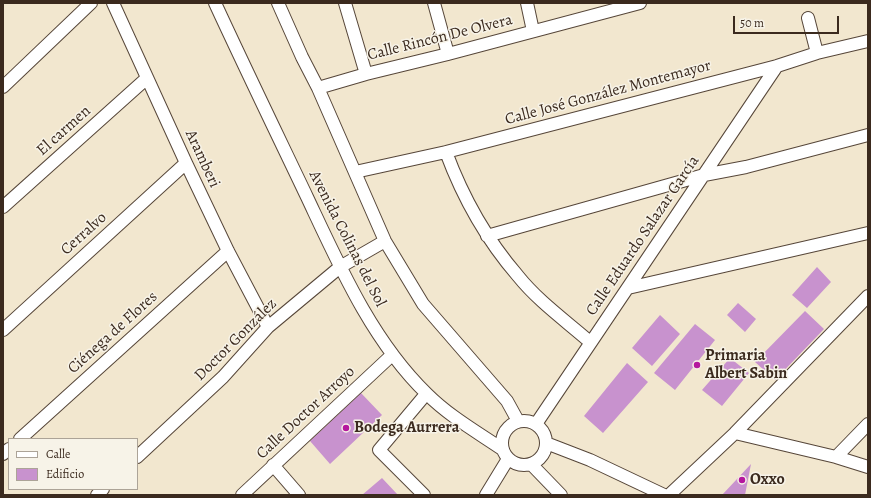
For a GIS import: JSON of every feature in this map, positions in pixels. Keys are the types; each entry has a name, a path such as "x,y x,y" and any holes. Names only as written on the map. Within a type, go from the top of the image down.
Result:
{"street":[{"path":"3,87 91,3"},
{"name":"Aramberi","path":"113,3 228,251 268,327"},
{"name":"Avenida Colinas del Sol","path":"215,3 340,267 392,355 426,394 445,410 505,454"},
{"name":"Avenida Colinas del Sol","path":"278,3 302,57 318,88 385,240 423,304 507,401 518,421"},
{"path":"345,3 366,74"},
{"path":"434,3 448,54"},
{"path":"527,3 533,31"},
{"name":"Calle Rincón De Olvera","path":"318,88 366,74 533,31 619,5 640,3"},
{"path":"808,18 817,53"},
{"name":"Calle José González Montemayor","path":"355,172 446,152 778,66 817,53 868,41"},
{"name":"Calle Eduardo Salazar García","path":"536,424 778,66"},
{"name":"El carmen","path":"3,207 147,78"},
{"path":"487,236 704,175 746,167 868,134"},
{"path":"446,152 456,180 470,208 487,236 518,277 590,342"},
{"name":"Cerralvo","path":"3,330 186,163"},
{"path":"628,288 868,233"},
{"name":"Doctor González","path":"138,457 223,377 268,327 340,267 385,240"},
{"name":"Ciénega de Flores","path":"21,438 228,251"},
{"path":"669,495 735,433 868,296"},
{"name":"Calle Doctor Arroyo","path":"242,495 392,355"},
{"path":"424,495 379,450 426,394"},
{"path":"486,495 505,454 502,442 506,429 518,421 530,421 536,424 543,432 546,443 539,460 532,464 520,465 505,454"},
{"path":"836,457 868,424"},
{"path":"735,433 836,457 868,467"},
{"path":"546,443 590,460 664,495"},
{"path":"532,464 561,495"},
{"path":"273,465 299,495"}],"building":[{"path":"817,267 831,282 807,308 792,295"},
{"path":"738,303 756,319 745,332 727,315"},
{"path":"805,311 824,329 775,380 755,362"},
{"path":"660,315 680,334 652,366 632,348"},
{"path":"695,324 715,340 675,390 654,373"},
{"path":"730,358 749,373 722,406 702,390"},
{"path":"627,363 648,382 603,433 584,416"},
{"name":"Bodega Aurrera","path":"361,393 382,415 330,464 310,441"},
{"name":"Oxxo","path":"751,464 745,495 722,495"},
{"path":"382,478 398,495 362,495"}],"place":[{"name":"Primaria Albert Sabin","path":"697,365"},
{"name":"Bodega Aurrera","path":"346,428"},
{"name":"Oxxo","path":"742,480"}]}
